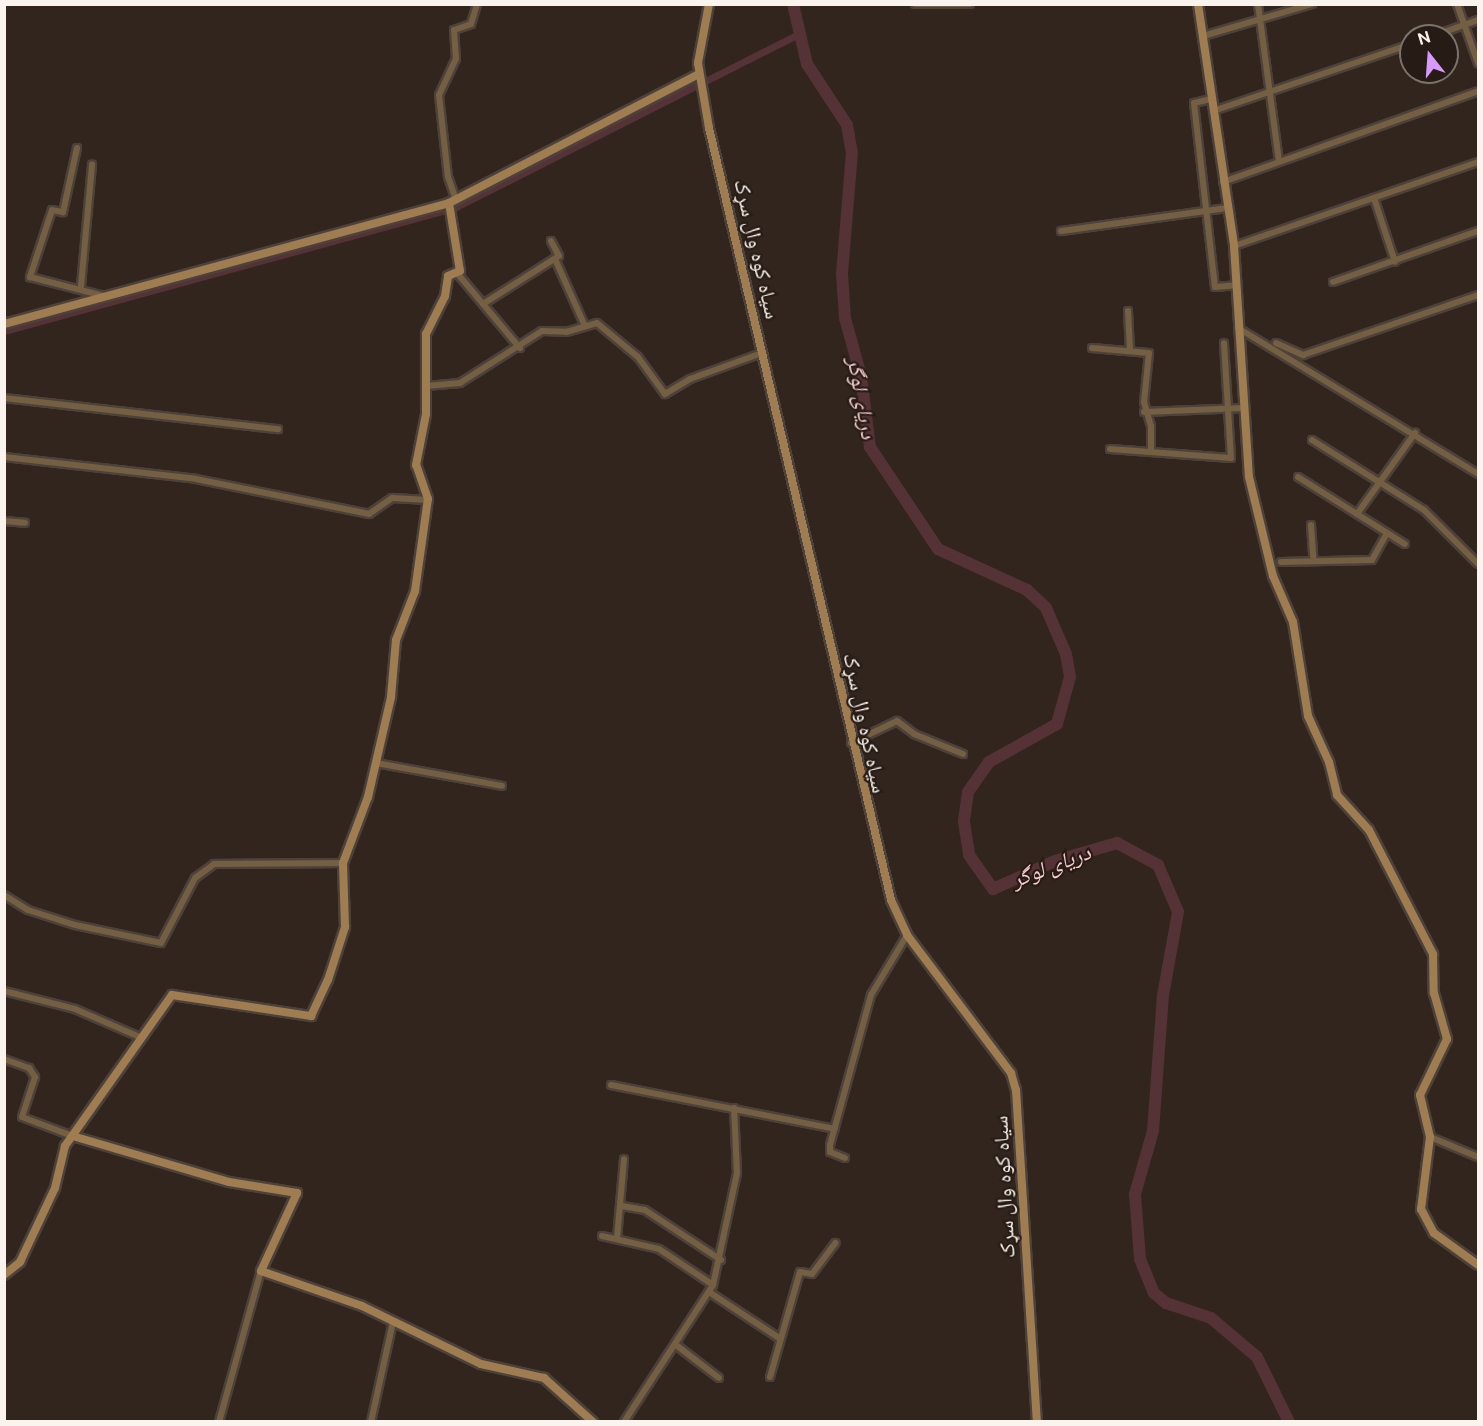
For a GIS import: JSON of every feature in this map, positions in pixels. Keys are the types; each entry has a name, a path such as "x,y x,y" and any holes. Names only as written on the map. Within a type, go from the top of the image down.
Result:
{"street":[{"path":"477,4 471,24 454,30 456,59 439,95 457,273 520,348"},
{"name":"سیاه کوه وال سړک","path":"709,4 701,79 851,743 891,900 907,935 1011,1073 1016,1090 1037,1422"},
{"path":"915,4 970,4"},
{"path":"1198,4 1222,182 1234,246 1249,477 1273,576 1293,622 1312,727 1329,762 1337,795 1369,830 1433,954 1434,993 1447,1039 1420,1095 1430,1137 1423,1216 1434,1233 1479,1265"},
{"path":"1258,4 1268,93 1279,162"},
{"path":"1203,36 1260,22 1312,4"},
{"path":"1457,4 1479,63"},
{"path":"1459,27 1479,20"},
{"path":"1213,111 1399,48"},
{"path":"4,324 451,205 701,79"},
{"path":"1222,182 1479,91"},
{"path":"1211,99 1194,103 1210,211 1215,287 1236,285"},
{"path":"77,148 63,212 52,210 30,278 81,286 104,296"},
{"path":"1234,246 1479,162"},
{"path":"81,286 92,164"},
{"path":"1374,198 1395,262"},
{"path":"1060,231 1227,208"},
{"path":"1333,282 1479,231"},
{"path":"483,304 559,256 551,241"},
{"path":"555,259 585,326"},
{"path":"4,1275 20,1262 55,1188 65,1146 76,1137 172,995 311,1016 345,927 343,863 359,833 391,697 396,640 415,591 428,500 416,465 426,386 426,334 445,296 448,276 457,273"},
{"path":"1238,328 1303,355 1479,295"},
{"path":"1128,311 1130,351"},
{"path":"426,386 460,383 520,348 542,331 566,332 597,323 622,341 665,394 690,379 762,353"},
{"path":"1254,334 1479,474"},
{"path":"1110,449 1151,450 1232,458 1224,343"},
{"path":"1092,348 1149,353 1144,412 1151,426 1151,450"},
{"path":"4,398 278,429"},
{"path":"1144,412 1244,408"},
{"path":"1357,514 1415,433"},
{"path":"1312,440 1424,510 1479,564"},
{"path":"4,457 195,479 369,514 392,498 428,500"},
{"path":"1298,477 1405,544"},
{"path":"4,521 25,523"},
{"path":"1311,525 1313,557"},
{"path":"1281,562 1313,557 1372,560 1387,533"},
{"path":"851,743 897,721 921,738 963,754"},
{"path":"376,763 502,786"},
{"path":"4,895 28,910 75,925 160,943 195,878 214,864 343,863"},
{"path":"845,1158 830,1152 872,995 907,935"},
{"path":"4,991 75,1009 142,1038"},
{"path":"4,1059 29,1068 35,1077 22,1117 76,1137 229,1182 297,1193 261,1270 219,1422"},
{"path":"611,1085 835,1129"},
{"path":"624,1422 713,1285 721,1260 737,1173 734,1108"},
{"path":"1430,1137 1479,1157"},
{"path":"617,1239 622,1206 624,1159"},
{"path":"622,1206 645,1210 721,1260"},
{"path":"602,1236 659,1249 713,1285"},
{"path":"770,1377 779,1338 800,1272 812,1274 835,1243"},
{"path":"261,1270 393,1322 482,1364 544,1378 593,1422"},
{"path":"709,1292 779,1338"},
{"path":"371,1422 393,1322"},
{"path":"676,1345 719,1378"}],"waterway":[{"name":"دریای لوگر","path":"793,4 807,64 847,125 852,152 842,274 845,318 861,376 870,447 938,549 1027,590 1046,608 1066,654 1070,677 1057,724 989,762 968,792 964,822 969,855 993,889 1055,861 1117,843 1158,865 1178,912 1163,995 1153,1131 1135,1194 1140,1259 1154,1293 1166,1303 1211,1318 1257,1357 1289,1422"},
{"path":"4,331 456,207 797,35"}]}
